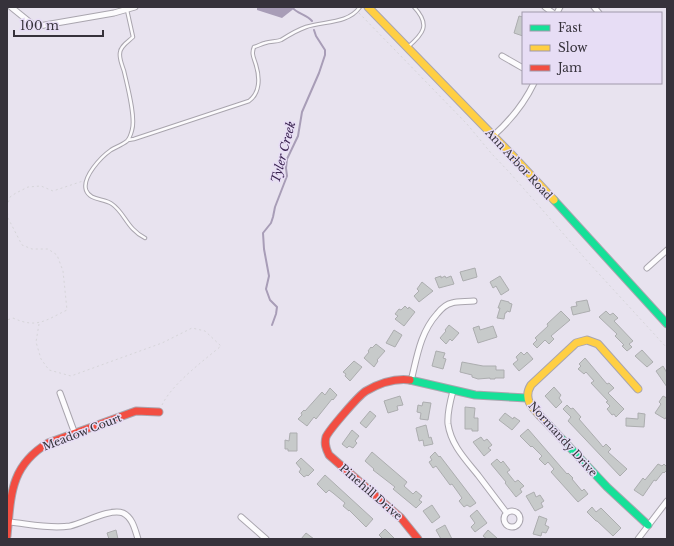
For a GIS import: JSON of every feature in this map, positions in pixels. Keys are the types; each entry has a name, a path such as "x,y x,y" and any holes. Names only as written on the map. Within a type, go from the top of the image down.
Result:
{"street":[{"path":"11,7 32,24 39,26 114,13 135,7"},
{"name":"Ann Arbor Road","path":"371,8 407,48 493,136 667,324"},
{"path":"502,56 522,67"},
{"path":"493,136 521,107 533,84"},
{"path":"647,268 667,250"},
{"path":"411,380 421,342 431,321 447,305 453,302 474,302"},
{"path":"527,398 527,391 531,385 576,343 582,340 589,340 598,344 638,389"},
{"name":"Normandy Drive","path":"325,444 329,432 364,392 385,382 401,379 411,380 453,391 476,395 527,398 530,405 607,487 648,525"},
{"path":"453,391 448,418 449,429 453,440 460,452 506,512"},
{"path":"60,393 74,434"},
{"name":"Meadow Court","path":"7,536 15,481 19,470 24,462 41,446 136,411 159,412"},
{"name":"Pinehill Drive","path":"325,444 326,450 330,455 401,518 418,539"},
{"path":"638,539 667,501"},
{"path":"9,522 62,527 79,524 111,512 118,512 126,514 131,520 138,539"},
{"path":"241,517 266,539"}],"lane":[{"path":"145,238 138,235 112,203 92,197 87,191 87,179 90,172 99,161 110,150 128,140 249,101 254,97 259,82 252,52 254,47 281,40 291,33 307,27 350,17 357,12 360,7"},
{"path":"407,48 421,35 423,29 424,21 420,13 414,7"},
{"path":"127,9 133,37 121,48 120,54 128,87 133,125 128,140"}],"path":[{"path":"357,12 467,124 589,263 667,348"},
{"path":"7,320 13,318 21,322 39,324 67,310 63,272 57,255 48,249 32,249 22,245 8,218 7,208 10,197 28,187 41,186 53,191 87,179"},
{"path":"39,324 36,342 41,359 49,370 71,376 162,343 192,328 205,331 221,346 198,365 166,396 159,412"}],"shaded area":[{"path":"257,7 296,7 282,18 257,10"}],"building":[{"path":"519,16 522,17 522,36 514,33"},
{"path":"475,268 477,277 463,281 460,272"},
{"path":"441,276 441,278 445,276 446,278 451,276 454,284 439,288 435,278"},
{"path":"500,276 509,290 501,295 496,286 493,288 490,282"},
{"path":"422,282 433,291 419,302 414,296 419,291 417,289"},
{"path":"501,300 512,304 510,312 507,311 505,313 504,319 497,318"},
{"path":"587,300 590,311 573,315 571,307 577,306 576,302"},
{"path":"405,306 408,309 409,307 415,312 404,326 395,319 398,316 395,314 399,309 401,310"},
{"path":"561,311 570,320 551,336 554,339 549,344 545,340 537,348 533,344 537,340 535,338"},
{"path":"606,311 610,315 613,313 618,318 614,321 633,341 629,344 632,347 627,351 622,346 624,345 615,336 617,334 599,317"},
{"path":"449,325 459,333 452,341 450,339 446,344 440,338"},
{"path":"479,326 480,330 493,326 497,337 478,343 473,328"},
{"path":"394,330 402,335 395,347 386,343"},
{"path":"376,344 385,351 377,360 378,361 374,367 364,358 371,347 372,348"},
{"path":"642,350 653,362 647,367 635,356"},
{"path":"436,351 445,353 443,358 446,359 443,369 432,366"},
{"path":"521,352 524,355 527,352 533,359 519,371 513,364 518,360 516,357"},
{"path":"585,358 607,384 609,383 614,388 608,393 624,409 616,417 607,409 610,406 606,402 608,401 591,383 594,381 586,372 584,374 578,369 581,366 579,364"},
{"path":"354,361 362,367 350,381 343,372"},
{"path":"462,362 483,366 496,366 496,370 504,370 504,378 478,379 472,377 472,375 460,372"},
{"path":"663,366 667,373 667,387 656,371"},
{"path":"554,387 561,395 559,398 562,402 556,408 545,396"},
{"path":"330,388 337,395 316,419 314,417 307,426 298,419 302,415 301,413 304,410 305,411 322,392 325,395"},
{"path":"400,396 403,405 397,406 398,410 388,413 384,401"},
{"path":"663,396 667,398 667,416 665,419 655,413 661,404 659,402"},
{"path":"423,402 431,403 428,420 420,419 421,413 417,412 418,405 422,406"},
{"path":"567,405 571,409 573,408 581,417 579,419 603,447 606,444 611,449 608,452 627,469 620,476 568,421 571,417 563,409"},
{"path":"465,407 475,408 474,418 478,418 478,431 465,429"},
{"path":"370,411 376,416 366,428 360,423"},
{"path":"505,413 513,419 514,417 520,421 512,430 499,420"},
{"path":"638,413 645,414 644,427 626,426 626,418 638,419"},
{"path":"426,425 429,438 431,437 433,444 424,446 423,440 419,441 416,428"},
{"path":"528,429 567,474 568,473 573,478 572,479 582,491 584,489 588,494 578,502 551,472 554,469 548,462 545,465 539,459 542,456 520,436"},
{"path":"352,430 359,436 355,441 357,443 353,448 349,446 347,448 342,444"},
{"path":"290,433 297,433 297,451 288,451 288,449 285,449 285,440 289,441"},
{"path":"481,437 484,441 487,439 492,445 488,448 491,450 484,456 473,442"},
{"path":"372,452 407,482 404,486 413,494 416,491 422,496 419,500 422,502 416,508 393,489 395,487 373,470 374,469 365,461"},
{"path":"435,452 439,457 440,456 476,503 470,507 467,505 464,507 459,501 462,498 452,484 450,485 436,466 433,468 429,462 432,460 430,457"},
{"path":"301,458 314,470 308,476 307,475 304,477 299,472 301,469 296,463"},
{"path":"497,459 501,463 503,461 510,470 507,472 515,482 518,480 524,486 520,489 522,492 516,497 491,464"},
{"path":"658,464 662,466 664,464 667,467 667,470 664,473 663,472 656,481 654,480 643,496 634,490 643,478 645,480"},
{"path":"325,475 373,519 366,527 343,506 345,503 329,490 326,493 317,484"},
{"path":"534,492 536,497 540,495 544,501 541,503 543,507 535,511 526,496"},
{"path":"432,505 440,517 432,523 423,511"},
{"path":"592,507 596,512 601,508 621,528 613,536 587,512"},
{"path":"477,510 487,523 475,532 471,527 475,523 470,516"},
{"path":"539,516 547,519 545,525 549,527 546,533 542,532 541,536 533,534"},
{"path":"445,525 452,539 441,539 436,530"},
{"path":"385,529 395,539 383,539 379,535"},
{"path":"116,530 118,539 109,539 107,533"},
{"path":"488,530 498,539 487,539 483,536"},
{"path":"306,533 314,539 301,539"}],"waterway":[{"name":"Tyler Creek","path":"292,7 312,21"},
{"name":"Tyler Creek","path":"272,325 277,307 270,300 266,289 269,276 264,249 263,233 271,223 275,207 287,176 287,159 298,136 302,112 325,55 325,50 314,30"}],"traffic: fast":[{"path":"554,200 667,324"},
{"path":"410,380 475,395 527,398"},
{"path":"546,422 607,487 648,525"}],"traffic: slow":[{"path":"368,7 554,200"},
{"path":"546,422 531,405 528,391 531,385 576,343 587,340 598,344 638,389"}],"traffic: jam":[{"path":"410,380 387,382 362,394 333,427 326,437 325,444 329,455 401,518 418,539"},
{"path":"7,536 10,507 15,483 19,472 26,461 35,452 48,443 136,411 159,412"}]}
